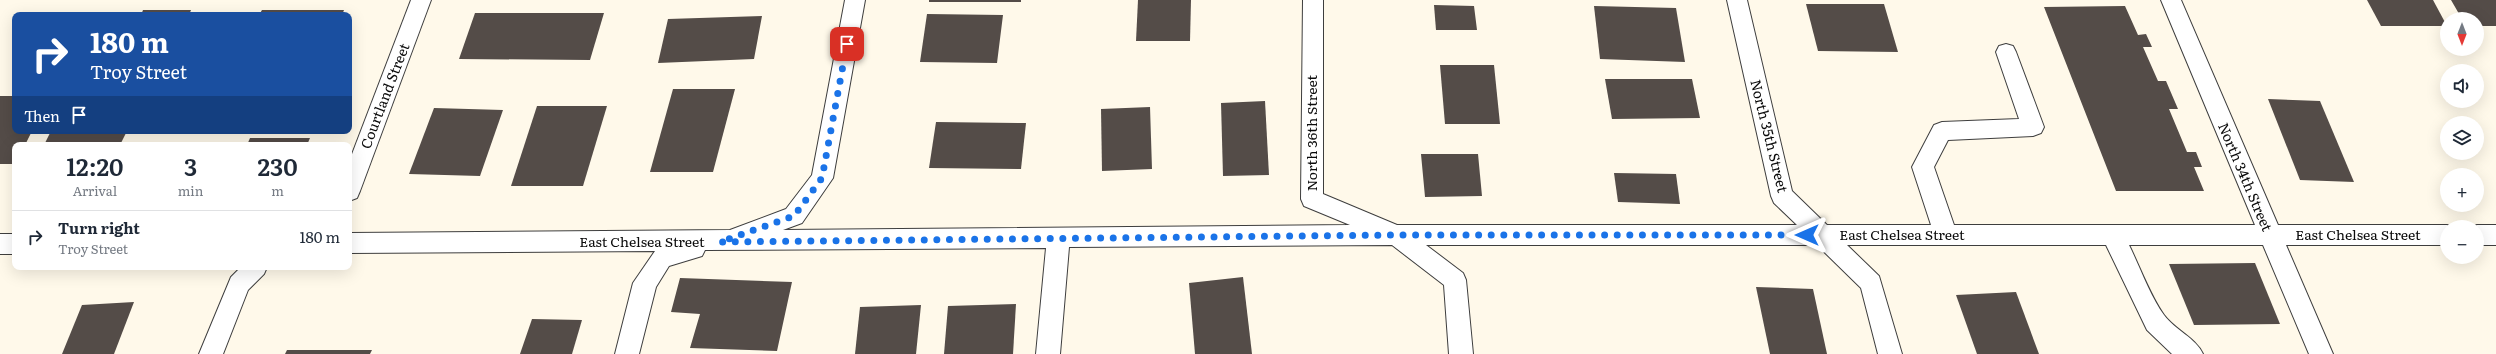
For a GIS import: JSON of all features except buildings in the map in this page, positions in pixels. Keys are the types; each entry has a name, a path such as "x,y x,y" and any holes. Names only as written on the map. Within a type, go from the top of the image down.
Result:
{"street":[{"name":"Courtland Street","path":"352,183 421,0"},
{"path":"627,354 645,283 662,258 720,242 794,216 822,178 855,0"},
{"name":"North 36th Street","path":"1312,0 1312,199 1396,235"},
{"name":"North 35th Street","path":"1737,0 1782,196 1872,283 1890,354"},
{"name":"North 34th Street","path":"2171,0 2269,235 2321,354"},
{"path":"1946,235 1923,167 1942,131 2033,127 2006,52"},
{"path":"1396,235 1455,280 1462,354"},
{"name":"East Chelsea Street","path":"352,243 720,242 1396,235 2440,235"},
{"path":"2113,235 2155,322 2172,341 2191,354"},
{"path":"2484,235 2496,235"},
{"path":"1048,354 1058,238"},
{"path":"0,244 12,244"},
{"path":"211,354 239,284 253,270"}],"route":[{"path":"847,44 822,178 794,216 720,242 1396,235 1807,235"}]}
